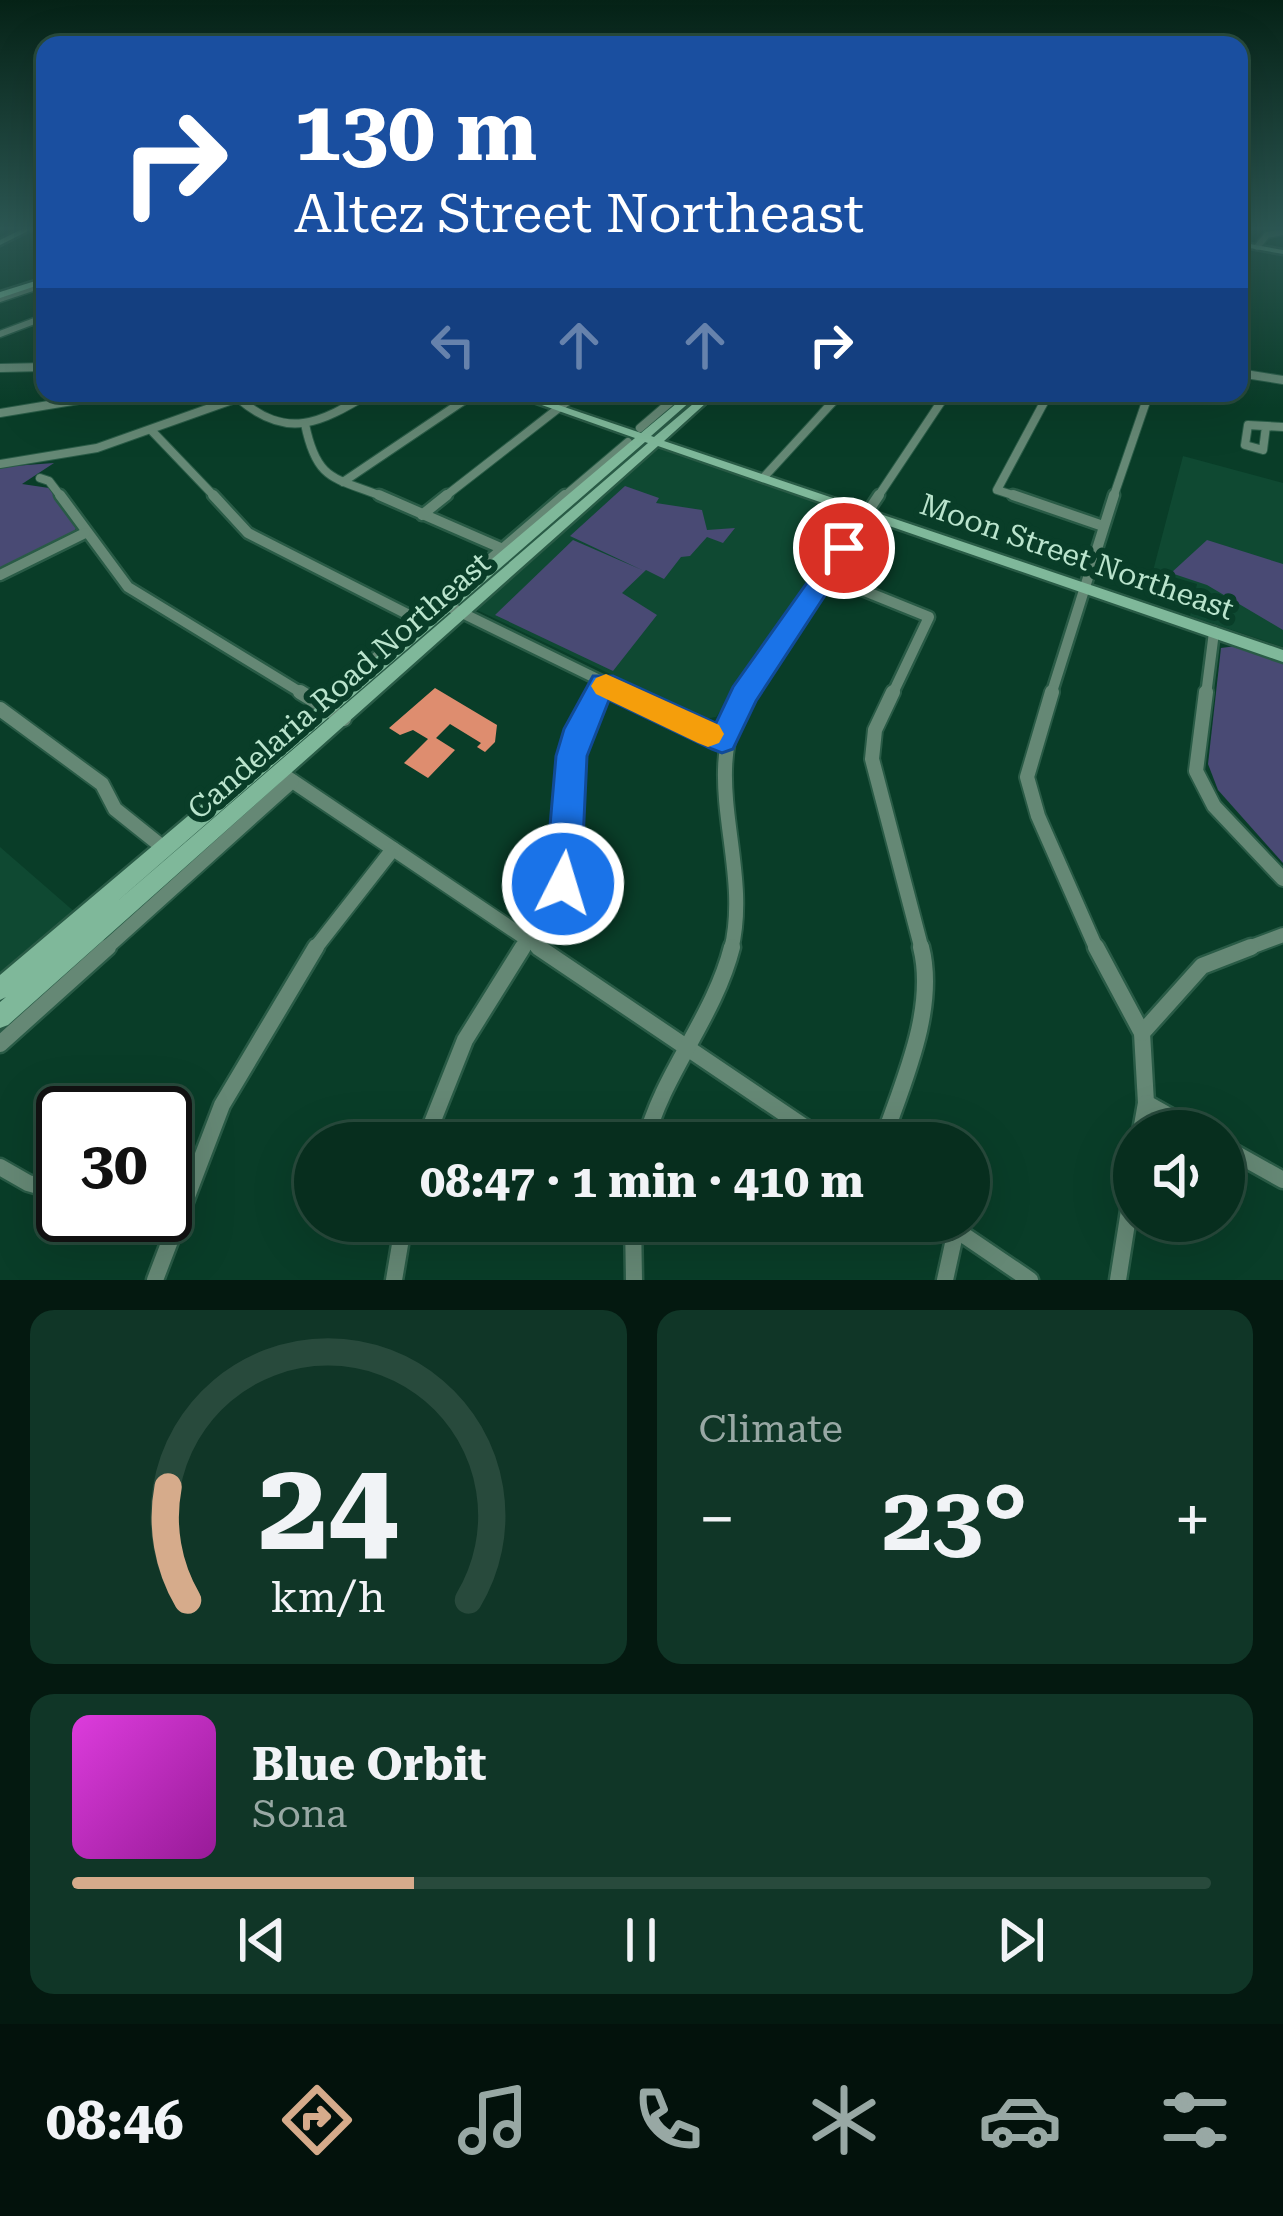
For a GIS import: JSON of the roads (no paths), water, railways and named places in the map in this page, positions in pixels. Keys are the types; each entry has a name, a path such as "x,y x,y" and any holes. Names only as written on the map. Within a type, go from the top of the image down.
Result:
{"main road":[{"name":"Moon Street Northeast","path":"540,402 1283,656"},
{"name":"Candelaria Road Northeast","path":"0,989 279,772 331,712 457,610 685,402"},
{"name":"Candelaria Road Northeast","path":"643,438 698,402"},
{"name":"Candelaria Road Northeast","path":"0,1017 172,855"}],"street":[{"path":"0,334 36,320"},
{"path":"32,322 36,324"},
{"path":"0,368 36,367"},
{"path":"1248,375 1283,380"},
{"path":"0,413 80,402"},
{"path":"0,464 57,460 227,402"},
{"path":"242,402 263,421 305,424 355,402"},
{"path":"343,482 462,402"},
{"path":"422,515 566,402"},
{"path":"40,478 50,481 114,572 151,604 331,712 419,620 643,438 673,402"},
{"path":"764,478 833,402"},
{"path":"650,1122 722,983 734,944 736,875 722,740 744,695 941,402"},
{"path":"1044,402 998,490 1103,526"},
{"path":"1145,1110 1142,1033 1090,937 1038,816 1028,777 1083,587 1147,402"},
{"path":"305,424 320,470 503,548"},
{"path":"1266,426 1283,427"},
{"path":"151,430 248,533 419,620"},
{"path":"0,575 86,533"},
{"path":"825,575 929,617 875,730 872,759 926,968 916,1042 889,1122"},
{"path":"457,610 722,740"},
{"path":"1214,632 1196,771 1214,806 1283,879"},
{"path":"432,1122 465,1040 563,884 572,756 579,729 603,684"},
{"path":"0,710 102,784 115,809 172,855"},
{"path":"0,1043 279,772 797,1122"},
{"path":"192,1161 257,1033 320,937 393,849"},
{"path":"1142,1033 1202,966 1283,935"},
{"path":"1146,1103 1158,1110"},
{"path":"1245,1159 1283,1180"},
{"path":"0,1167 36,1185"},
{"path":"155,1280 163,1242"},
{"path":"394,1280 400,1242"},
{"path":"633,1242 634,1280"},
{"path":"945,1280 948,1242"},
{"path":"974,1242 1030,1280"},
{"path":"1118,1280 1124,1242"}]}
